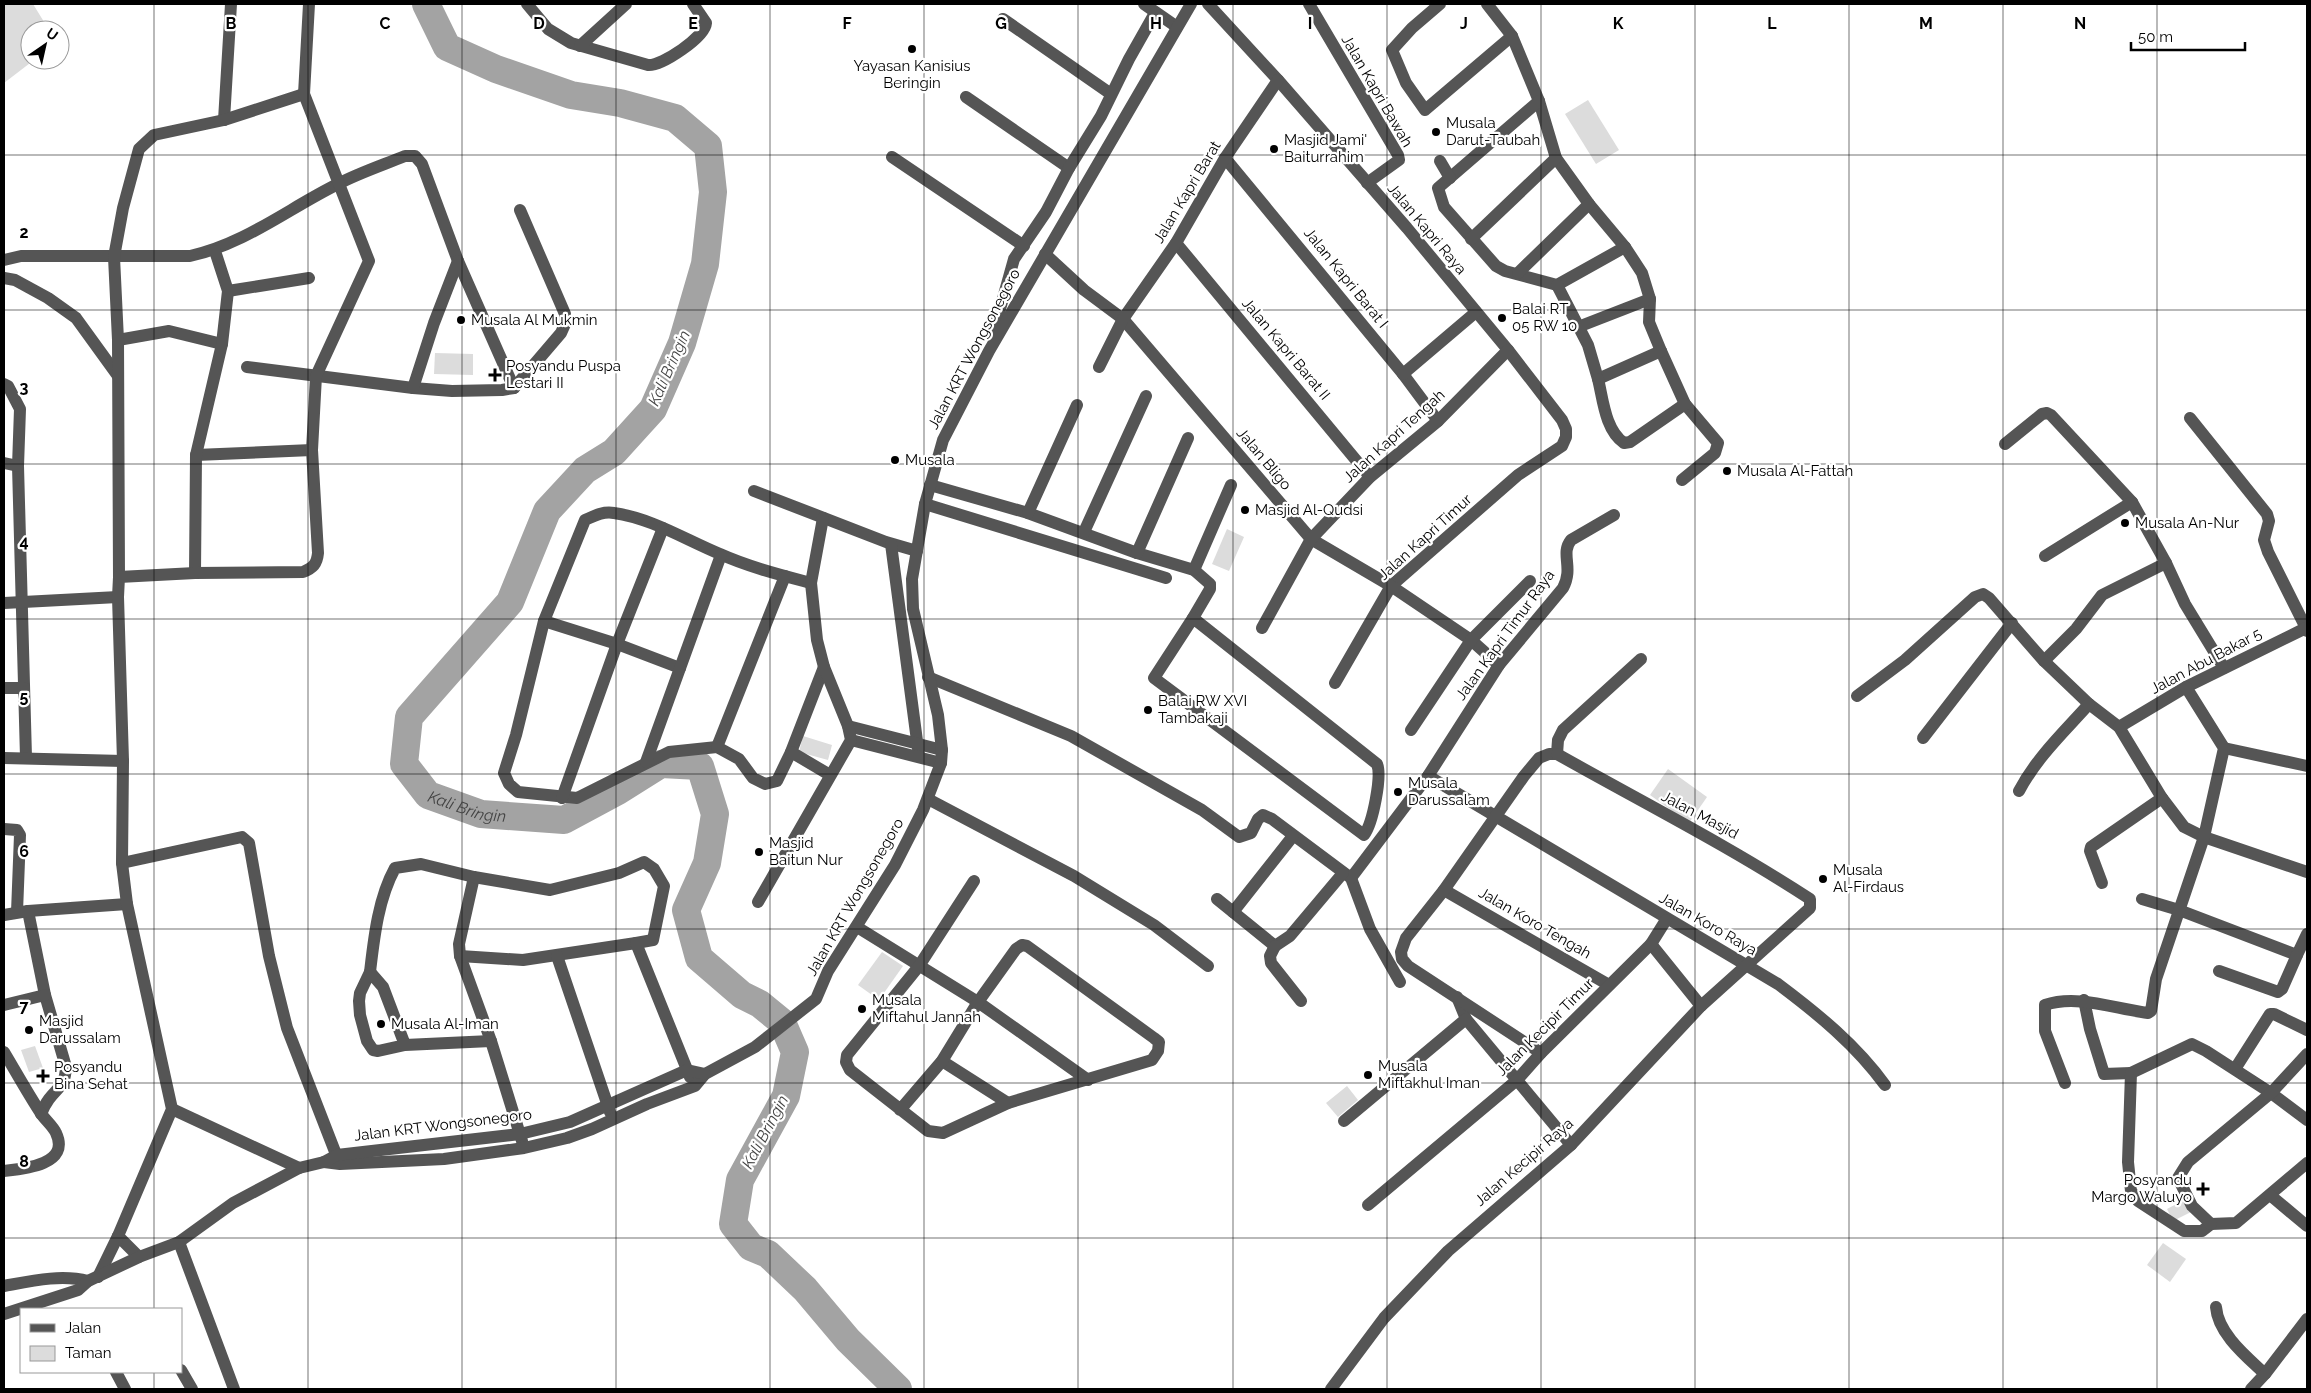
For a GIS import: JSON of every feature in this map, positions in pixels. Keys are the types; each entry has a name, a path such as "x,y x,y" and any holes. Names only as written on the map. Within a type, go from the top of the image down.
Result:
{"street":[{"path":"224,120 230,4"},
{"path":"119,577 195,573 303,572 312,568 317,561 312,450 316,376 369,261 304,94 309,4"},
{"path":"527,4 548,29 560,37 580,46 655,66 685,46 704,29 706,23 693,4"},
{"path":"580,46 626,4"},
{"path":"1144,4 1177,27"},
{"name":"Jalan KRT Wongsonegoro","path":"339,1160 444,1159 524,1148 566,1138 695,1086 705,1074 755,1047 816,999 828,971 895,865 928,799 941,756 938,715 913,609 912,579 930,486 943,440 989,351 1191,4"},
{"name":"Jalan Kapri Raya","path":"1208,4 1278,80 1367,183 1508,350 1562,420 1566,428 1566,437 1562,446 1518,475"},
{"name":"Jalan Kapri Bawah","path":"1309,4 1398,155 1398,160 1394,164 1367,183"},
{"path":"1440,4 1412,28 1392,50 1406,83 1425,110 1512,36"},
{"path":"1488,4 1512,36 1538,101 1556,158 1589,204 1625,247 1642,273 1650,299 1649,322 1661,351 1685,404 1718,443 1715,453 1682,480"},
{"path":"989,351 1014,260 1046,212 1069,168 1101,116 1111,94 1156,13"},
{"path":"1003,19 1111,94"},
{"name":"Jalan Kapri Barat","path":"1099,367 1123,319 1176,243 1225,158 1278,80"},
{"path":"4,1286 74,1277 93,1279 118,1236 172,1109 127,904 122,863 123,761 118,597 118,340 114,257 123,208 139,149 154,135 224,120 304,94"},
{"path":"966,97 1069,168"},
{"path":"1538,101 1438,188 1444,207 1496,266 1505,271 1557,285 1625,247"},
{"path":"4,260 21,256 190,256 215,251 339,184 405,156 416,156 422,164 458,261 514,388"},
{"path":"892,157 1024,246"},
{"name":"Jalan Kapri Barat I","path":"1225,158 1404,374 1438,421"},
{"path":"1471,239 1556,158"},
{"path":"1440,161 1450,178"},
{"path":"1518,274 1589,204"},
{"path":"248,367 413,388 452,390 502,390 514,388 561,334 566,314 520,210"},
{"name":"Jalan Kapri Barat II","path":"1176,243 1370,477"},
{"path":"195,573 196,455 222,344 228,291 215,251"},
{"name":"Jalan Bligo","path":"1045,254 1084,290 1123,319 1311,539 1392,586 1472,640 1499,665"},
{"path":"413,388 434,323 458,261"},
{"path":"4,278 15,280 48,298 76,318 118,376"},
{"path":"228,291 309,278"},
{"path":"1557,285 1588,345 1604,408 1614,433 1624,443 1630,442 1685,404"},
{"path":"1578,326 1650,299"},
{"path":"1404,374 1476,312"},
{"path":"118,340 169,331 222,344"},
{"name":"Jalan Kapri Tengah","path":"1262,628 1311,539 1370,477 1438,421 1508,350"},
{"path":"1598,379 1661,351"},
{"path":"4,384 8,386 20,409 18,466 26,758"},
{"path":"1084,532 1146,396"},
{"path":"1028,513 1076,405"},
{"path":"2005,444 2042,414 2047,413 2051,415 2132,502 2166,563 2185,604 2224,668"},
{"path":"2190,418 2267,514 2269,520 2264,540 2268,552 2307,629"},
{"path":"1138,553 1188,438"},
{"path":"196,455 312,450"},
{"path":"4,463 18,466"},
{"name":"Jalan Kapri Timur","path":"1335,683 1392,586 1518,475"},
{"path":"1194,570 1231,485"},
{"path":"930,486 1028,513 1138,553 1194,570 1210,584 1210,589 1154,678 1364,835 1369,828 1375,806 1375,792 1380,773 1377,764 1193,618"},
{"path":"754,491 891,544 916,551"},
{"path":"2045,556 2132,502"},
{"path":"926,504 1166,578"},
{"path":"811,583 721,555 663,528 612,512 601,513 585,520 544,621 516,735 504,773 510,784 518,792 562,798 577,798 669,752 717,747 739,759 753,778 764,784 776,781 791,752 824,667"},
{"name":"Jalan Kapri Timur Raya","path":"1275,946 1290,936 1347,876 1438,763 1499,665 1563,588 1568,579 1569,566 1566,554 1571,540 1614,515"},
{"path":"758,902 851,740 848,726 824,667 817,640 811,583 823,518"},
{"path":"562,798 617,644 663,528"},
{"path":"891,544 919,750"},
{"path":"646,762 721,555"},
{"path":"2044,661 2076,629 2102,595 2166,563"},
{"path":"717,747 785,576"},
{"path":"1411,730 1472,640 1530,581"},
{"path":"1857,696 1905,660 1926,639 1979,595 1989,598 2044,661 2090,704 2119,727 2162,798 2184,827 2204,837 2307,872"},
{"path":"4,603 118,597"},
{"path":"544,621 617,644 680,668"},
{"path":"1923,738 2012,623"},
{"name":"Jalan Abu Bakar 5","path":"2119,727 2186,687 2307,629"},
{"path":"1542,1053 1457,996 1408,966 1402,959 1401,952 1406,938 1444,890 1495,817 1540,758 1549,754 1557,754 1558,740 1563,730 1641,659"},
{"path":"928,677 1071,736 1202,810 1239,837 1251,833 1258,819 1263,815 1347,876 1370,929 1400,982"},
{"path":"2065,1083 2045,1031 2044,1008 2046,1004 2084,1000 2118,1009 2150,1012 2156,979 2204,837 2224,748 2186,687"},
{"path":"4,688 24,688"},
{"path":"2019,791 2028,773 2043,754 2090,704"},
{"path":"848,726 941,756"},
{"path":"851,740 919,750"},
{"path":"2224,748 2307,766"},
{"path":"791,752 830,776"},
{"name":"Jalan Masjid","path":"1557,754 1750,860 1810,899 1810,908 1805,914"},
{"path":"4,758 123,761"},
{"name":"Jalan Koro Raya","path":"1428,776 1666,920 1746,964 1821,1016 1868,1062 1885,1085"},
{"path":"2102,883 2090,851 2091,847 2162,798"},
{"path":"928,799 1074,876 1154,925 1208,966"},
{"path":"4,829 17,830 20,835 22,912 66,1067 66,1076 61,1087 49,1099 41,1114"},
{"path":"1233,912 1293,836"},
{"path":"122,863 242,838 251,848 269,956 287,1028 339,1160"},
{"path":"460,956 523,960 653,940 664,886 649,865 644,862 620,873 550,890 474,877 421,864 395,868 388,883 374,935 370,972 360,993 360,1015 369,1045 378,1051 405,1044 491,1041"},
{"path":"474,877 459,944 460,956 491,1041 524,1148"},
{"path":"900,1110 942,1061 978,1002 1016,949 1022,945 1027,946 1158,1042 1158,1051 1152,1060 1008,1103 943,1133 934,1133 900,1110 850,1070 846,1062 847,1055 919,966 974,881"},
{"name":"Jalan Koro Tengah","path":"1444,890 1609,985"},
{"path":"1217,899 1275,946 1270,956 1271,963 1301,1001"},
{"path":"2142,899 2180,910 2297,955"},
{"path":"4,915 127,904"},
{"name":"Jalan Kecipir Raya","path":"1332,1389 1384,1318 1418,1281 1495,1209 1571,1145 1701,1006 1746,964 1805,914"},
{"name":"Jalan Kecipir Timur","path":"1368,1205 1518,1080 1542,1053 1651,944 1666,920"},
{"path":"857,927 978,1002 1088,1080"},
{"path":"2220,971 2278,992 2282,989 2307,934"},
{"path":"636,943 686,1070 695,1086"},
{"path":"1651,944 1701,1006"},
{"path":"557,956 612,1119"},
{"path":"370,972 384,987 405,1044"},
{"path":"4,1005 45,995"},
{"path":"1457,996 1466,1020 1571,1145"},
{"path":"2084,1000 2090,1028 2104,1074 2131,1073 2192,1044 2272,1093 2307,1120"},
{"path":"2235,1070 2270,1014 2274,1014 2307,1030"},
{"path":"1344,1121 1466,1020"},
{"path":"4,1052 41,1114 56,1133 59,1143 54,1154 47,1162 38,1167 4,1171"},
{"path":"2211,1224 2192,1206 2178,1175 2188,1162 2272,1093 2307,1054"},
{"path":"942,1061 1008,1103"},
{"path":"686,1070 705,1074"},
{"name":"Jalan KRT Wongsonegoro","path":"23,1308 78,1290 93,1279 139,1257 179,1242 233,1203 300,1168 324,1162 520,1134 570,1122 686,1070"},
{"path":"2131,1073 2128,1162 2131,1191 2138,1201 2184,1231 2202,1231 2211,1224 2236,1223 2307,1163"},
{"path":"172,1109 300,1168"},
{"path":"2270,1195 2307,1226"},
{"path":"118,1236 139,1257"},
{"path":"179,1242 234,1389"},
{"path":"49,1300 59,1308"},
{"path":"2216,1307 2226,1332 2242,1352 2266,1374"},
{"name":"Jalan KRT Wongsonegoro","path":"4,1314 20,1309"},
{"path":"2251,1389 2266,1374 2307,1319"},
{"path":"182,1372 192,1389"},
{"path":"117,1373 125,1389"}],"green space":[{"path":"4,4 33,4 43,20 20,20 21,70 4,83"},
{"path":"1588,100 1619,150 1596,164 1565,114"},
{"path":"435,353 473,354 473,375 434,374"},
{"path":"1227,529 1244,537 1229,571 1212,564"},
{"path":"803,736 832,745 828,760 799,752"},
{"path":"1668,769 1707,797 1689,823 1650,795"},
{"path":"882,952 903,966 879,1000 858,985"},
{"path":"35,1046 43,1068 29,1072 21,1050"},
{"path":"1347,1086 1358,1100 1338,1117 1326,1103"},
{"path":"2184,1200 2191,1212 2173,1221 2167,1209"},
{"path":"2163,1243 2186,1259 2170,1282 2147,1265"}],"waterway":[{"name":"Kali Bringin","path":"426,4 447,47 496,69 571,95 620,103 675,118 708,146 713,192 705,264 682,343 653,409 614,452 585,470 547,511 510,602 409,717 404,764 428,795 481,814 564,820 618,791 661,764 700,766 715,814 707,863 686,910 699,958 742,995 760,1004 782,1022 795,1052 786,1096 740,1180 733,1224 751,1247 768,1254 805,1289 848,1340 898,1389"}],"place":[{"name":"Yayasan Kanisius Beringin","path":"912,49"},
{"name":"Musala Darut-Taubah","path":"1436,132"},
{"name":"Masjid Jami' Baiturrahim","path":"1274,149"},
{"name":"Balai RT 05 RW 10","path":"1502,318"},
{"name":"Musala Al Mukmin","path":"461,320"},
{"name":"Posyandu Puspa Lestari II","path":"495,375"},
{"name":"Musala","path":"895,460"},
{"name":"Musala Al-Fattah","path":"1727,471"},
{"name":"Masjid Al-Qudsi","path":"1245,510"},
{"name":"Musala An-Nur","path":"2125,523"},
{"name":"Balai RW XVI Tambakaji","path":"1148,710"},
{"name":"Musala Darussalam","path":"1398,792"},
{"name":"Masjid Baitun Nur","path":"759,852"},
{"name":"Musala Al-Firdaus","path":"1823,879"},
{"name":"Musala Miftahul Jannah","path":"862,1009"},
{"name":"Musala Al-Iman","path":"381,1024"},
{"name":"Masjid Darussalam","path":"29,1030"},
{"name":"Musala Miftakhul Iman","path":"1368,1075"},
{"name":"Posyandu Bina Sehat","path":"43,1076"},
{"name":"Posyandu Margo Waluyo","path":"2203,1189"}]}
